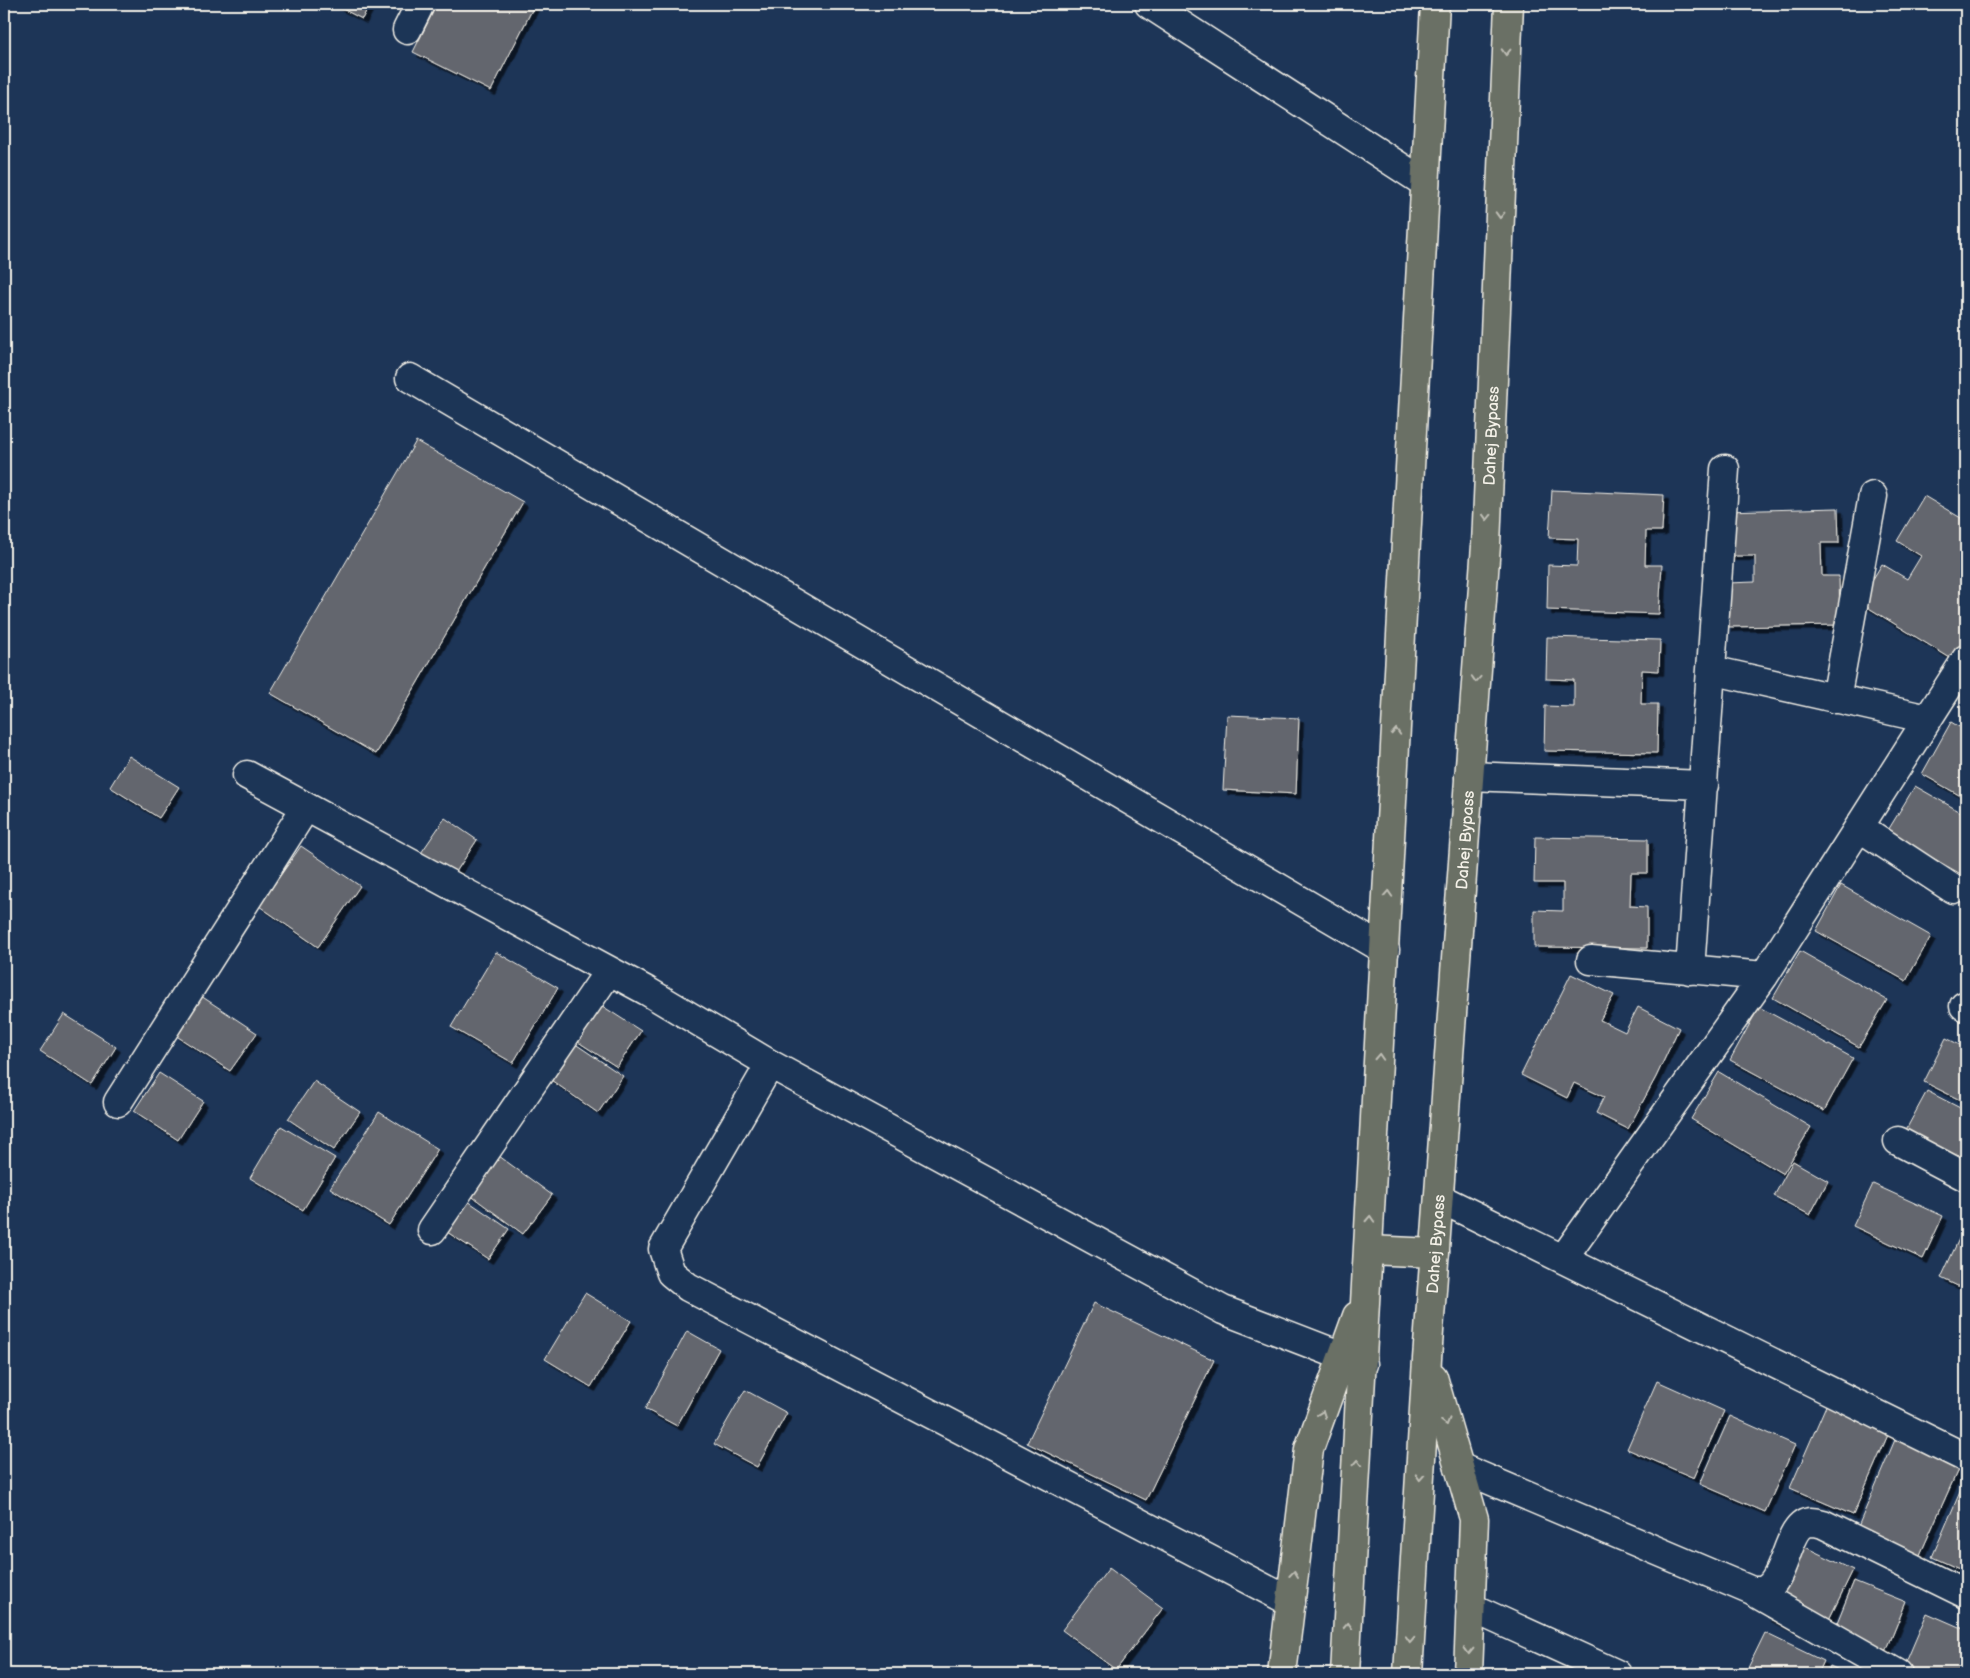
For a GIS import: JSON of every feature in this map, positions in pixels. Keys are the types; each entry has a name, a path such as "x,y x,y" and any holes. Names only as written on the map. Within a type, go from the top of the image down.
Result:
{"highway":[{"path":"1345,1674 1353,1360 1367,1285 1435,4"},
{"name":"Dahej Bypass","path":"1408,1674 1427,1358 1486,545 1508,4"},
{"path":"1369,1250 1435,1252"},
{"path":"1427,1358 1474,1519 1468,1674"},
{"path":"1282,1674 1309,1449 1353,1360"}],"street":[{"path":"407,30 420,4"},
{"path":"1149,4 1426,183"},
{"path":"410,378 1385,950"},
{"path":"1690,970 1725,469"},
{"path":"1836,699 1873,496"},
{"path":"1563,1260 1764,976 1966,659"},
{"path":"1711,670 1928,719"},
{"path":"247,776 609,971 770,1064 1223,1310 1353,1360"},
{"path":"1469,776 1704,785"},
{"path":"118,1102 306,807"},
{"path":"1860,827 1953,889"},
{"path":"1591,960 1764,976"},
{"path":"432,1230 609,971"},
{"path":"770,1064 663,1249 671,1272 688,1287 1291,1602"},
{"path":"1898,1141 1966,1177"},
{"path":"1439,1198 1966,1458"},
{"path":"1459,1467 1752,1591 1898,1674"},
{"path":"1752,1591 1763,1590 1772,1584 1796,1533 1802,1525 1811,1522 1823,1524 1966,1594"},
{"path":"1470,1607 1617,1674"}],"building":[{"path":"333,4 370,4 362,19"},
{"path":"437,4 535,4 491,91 413,52"},
{"path":"416,441 523,502 376,754 270,693"},
{"path":"1552,490 1664,495 1662,531 1646,531 1645,565 1662,565 1659,614 1547,610 1548,565 1577,566 1578,539 1549,538"},
{"path":"1924,496 1966,521 1966,643 1955,661 1859,602 1882,564 1907,579 1921,556 1897,541"},
{"path":"1838,508 1839,543 1821,543 1822,576 1839,576 1840,625 1727,627 1727,583 1755,582 1755,556 1726,556 1725,511"},
{"path":"1547,637 1660,640 1659,671 1642,670 1641,704 1658,704 1657,753 1544,751 1545,706 1574,707 1574,680 1546,679"},
{"path":"1966,697 1966,709 1961,706"},
{"path":"1227,715 1299,718 1296,794 1223,790"},
{"path":"1951,722 1966,731 1966,799 1922,774"},
{"path":"129,756 179,787 159,818 110,787"},
{"path":"1915,786 1966,815 1966,877 1887,832"},
{"path":"445,818 477,840 452,878 419,856"},
{"path":"1535,837 1648,839 1648,873 1631,873 1630,906 1647,907 1647,948 1534,947 1534,910 1563,911 1563,883 1534,883"},
{"path":"301,846 360,886 318,947 259,906"},
{"path":"1841,885 1931,936 1906,981 1816,931"},
{"path":"1800,951 1887,1000 1859,1047 1773,998"},
{"path":"496,952 558,988 513,1063 451,1027"},
{"path":"1571,974 1614,995 1600,1020 1625,1032 1638,1007 1679,1028 1656,1077 1628,1129 1596,1113 1604,1097 1574,1083 1567,1098 1521,1075"},
{"path":"201,996 257,1033 230,1071 175,1035"},
{"path":"596,1002 641,1031 617,1067 572,1038"},
{"path":"1759,1007 1853,1058 1824,1111 1730,1060"},
{"path":"64,1014 116,1047 92,1085 40,1051"},
{"path":"565,1037 623,1076 598,1113 541,1073"},
{"path":"1946,1038 1966,1048 1966,1103 1924,1082"},
{"path":"1719,1072 1811,1127 1783,1174 1691,1119"},
{"path":"159,1073 203,1101 178,1140 134,1111"},
{"path":"314,1081 360,1112 334,1150 288,1119"},
{"path":"1927,1091 1966,1111 1966,1170 1902,1137"},
{"path":"379,1112 438,1149 389,1225 330,1188"},
{"path":"281,1126 335,1158 303,1210 250,1178"},
{"path":"495,1153 552,1195 523,1234 466,1192"},
{"path":"1793,1161 1828,1181 1810,1215 1774,1196"},
{"path":"1873,1184 1943,1216 1923,1259 1853,1226"},
{"path":"465,1199 509,1229 488,1259 444,1230"},
{"path":"1964,1228 1966,1229 1966,1290 1941,1278"},
{"path":"585,1293 631,1321 591,1387 545,1359"},
{"path":"1094,1303 1214,1360 1146,1500 1027,1443"},
{"path":"687,1331 719,1349 677,1426 645,1409"},
{"path":"1657,1381 1724,1411 1694,1478 1627,1449"},
{"path":"745,1390 787,1413 757,1467 714,1444"},
{"path":"1831,1394 1894,1421 1853,1515 1790,1488"},
{"path":"1730,1416 1795,1445 1765,1512 1700,1484"},
{"path":"1900,1428 1964,1456 1919,1557 1857,1529"},
{"path":"1963,1485 1966,1486 1966,1572 1932,1557"},
{"path":"1801,1545 1853,1570 1818,1642 1767,1617"},
{"path":"1109,1568 1163,1608 1116,1670 1062,1630"},
{"path":"1854,1581 1906,1602 1879,1669 1827,1647"},
{"path":"1927,1613 1966,1630 1966,1659 1960,1674 1901,1674"},
{"path":"1765,1633 1823,1661 1817,1674 1745,1674"},
{"path":"1830,1666 1847,1674 1827,1674"}]}
